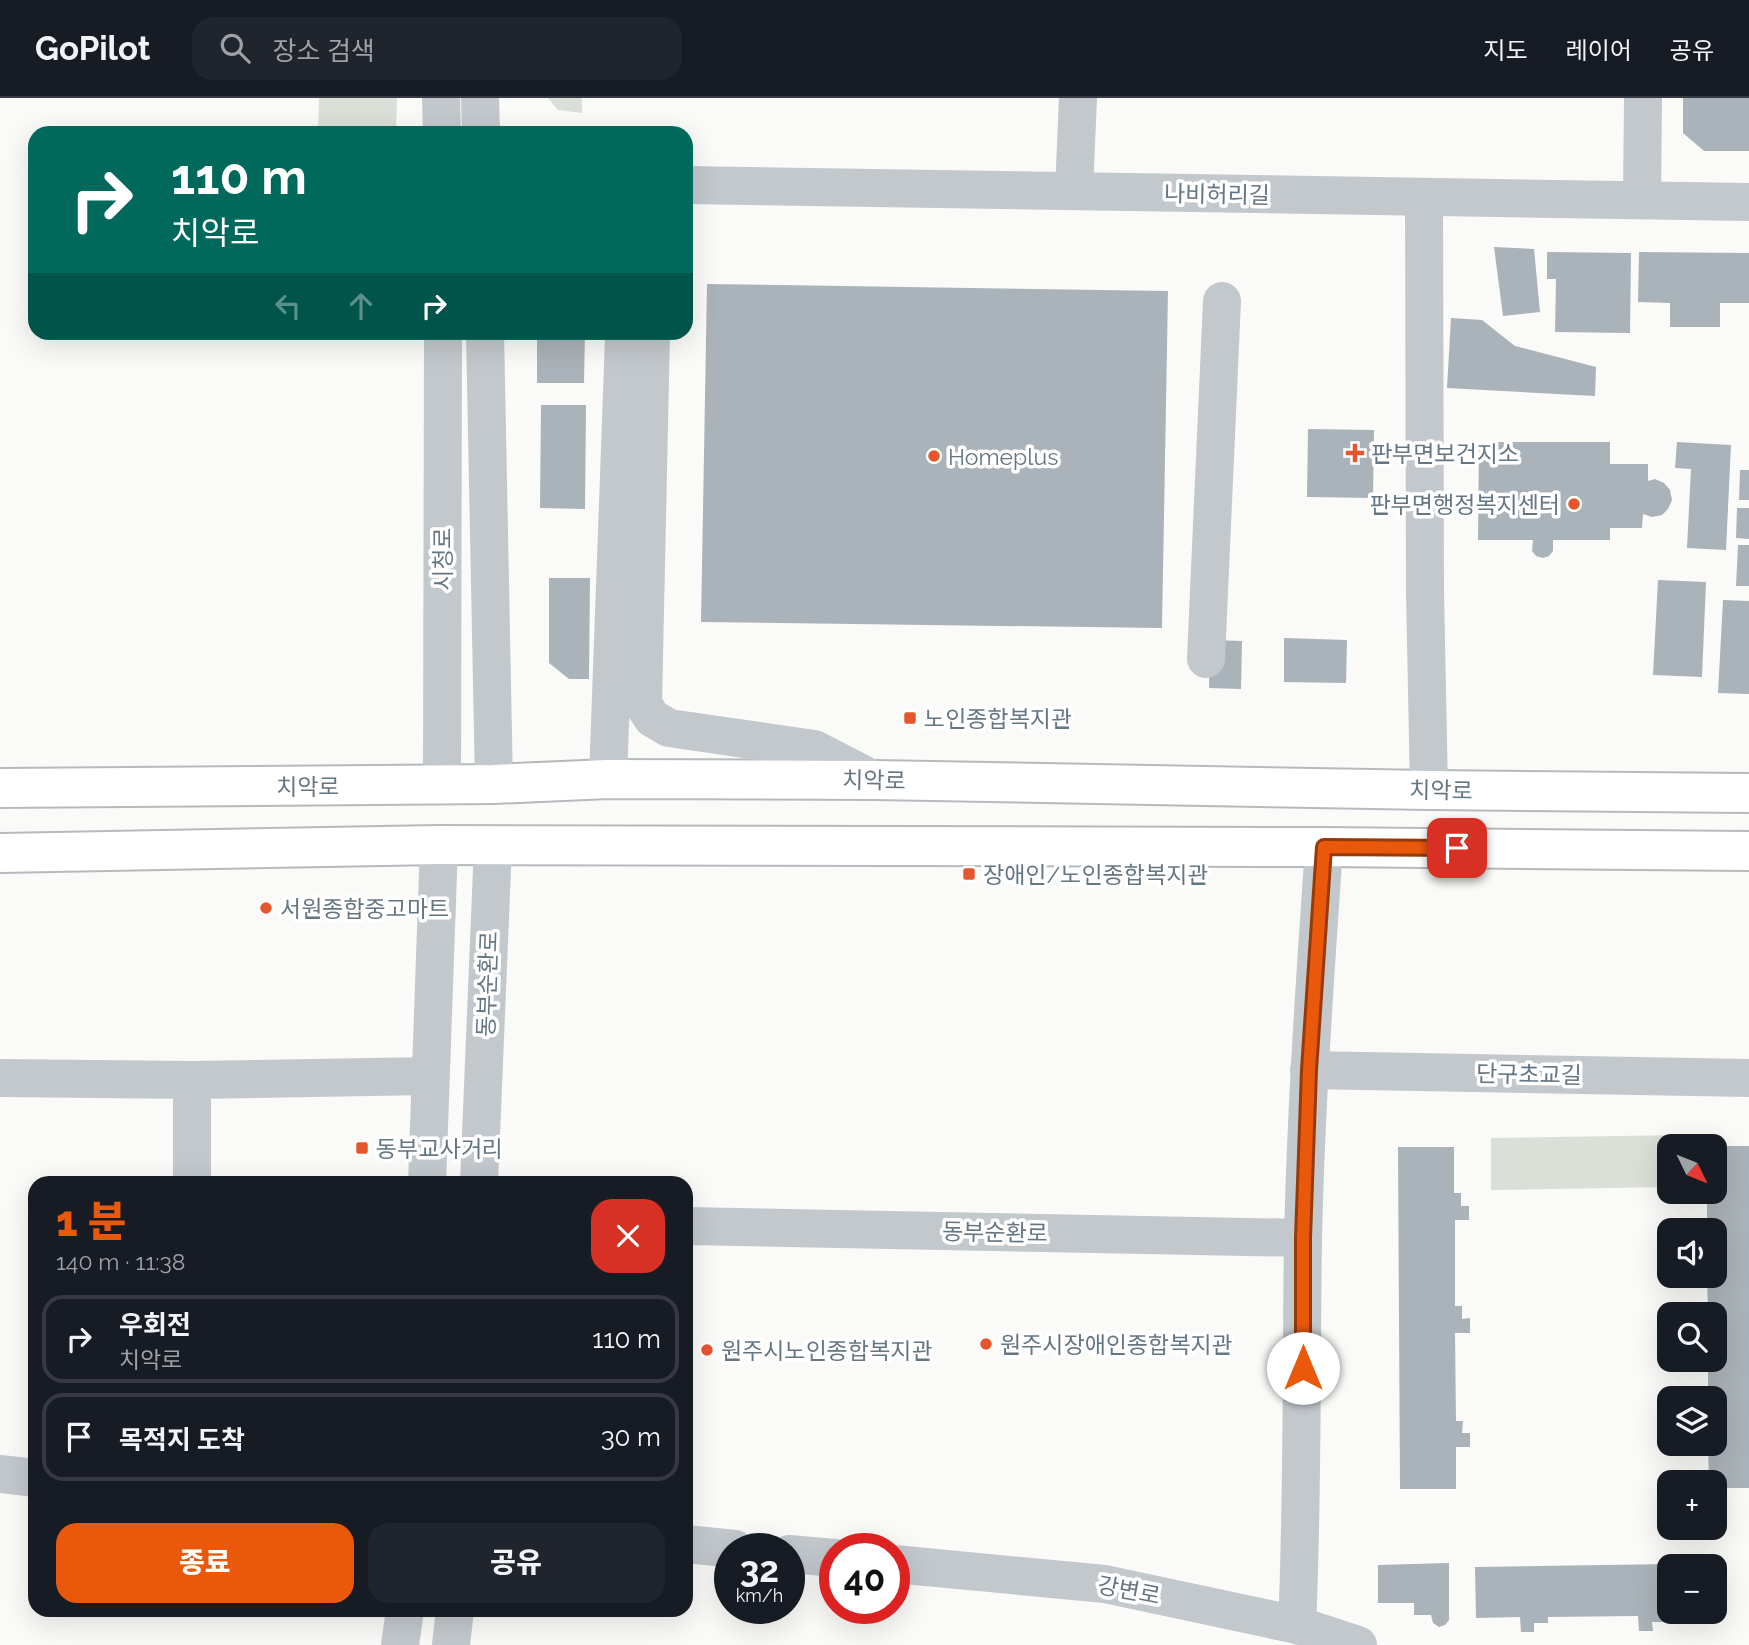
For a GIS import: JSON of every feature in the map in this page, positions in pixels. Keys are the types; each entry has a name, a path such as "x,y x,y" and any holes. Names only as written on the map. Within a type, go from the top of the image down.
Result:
{"main road":[{"name":"치악로","path":"0,788 442,785 608,779 874,780 1749,793"},
{"name":"동부순환로","path":"493,845 494,784"},
{"path":"439,845 442,785"},
{"path":"0,853 439,845 1749,851"}],"street":[{"path":"441,98 442,126"},
{"path":"480,98 481,126"},
{"path":"1074,191 1077,98"},
{"path":"1642,200 1643,98"},
{"name":"나비허리길","path":"693,185 1749,202"},
{"path":"1424,197 1425,577 1429,790"},
{"path":"1206,659 1222,301"},
{"name":"시청로","path":"442,785 443,340"},
{"name":"시청로","path":"485,340 494,784"},
{"path":"608,779 625,340"},
{"path":"651,340 643,704 652,718 669,728 814,750 874,780"},
{"path":"427,1176 439,845"},
{"name":"동부순환로","path":"479,1176 493,845"},
{"path":"1297,1625 1302,1524 1303,1238 1309,1070 1324,847"},
{"name":"단구초교길","path":"1309,1070 1749,1078"},
{"path":"0,1078 192,1080 430,1076"},
{"path":"192,1080 192,1176"},
{"name":"동부순환로","path":"693,1226 1303,1238"},
{"path":"0,1474 28,1477"},
{"path":"693,1545 714,1547"},
{"name":"강변로","path":"910,1566 1105,1584 1297,1625 1358,1645"},
{"path":"400,1645 404,1617"},
{"path":"451,1645 453,1617"}],"shaded area":[{"path":"319,98 397,98 396,126 318,126"},
{"path":"548,98 582,98 582,113 558,110"},
{"path":"1657,1135 1657,1187 1491,1190 1491,1138"}],"building":[{"path":"1683,98 1749,98 1749,151 1704,151 1683,133"},
{"path":"1494,247 1534,249 1540,312 1503,316"},
{"path":"1547,252 1631,253 1630,333 1555,332 1556,279 1547,279"},
{"path":"1639,252 1749,253 1749,303 1720,303 1720,327 1670,327 1670,303 1638,302"},
{"name":"Homeplus","path":"707,284 1168,291 1162,628 701,622"},
{"path":"1451,318 1482,320 1515,346 1596,367 1595,396 1447,388"},
{"path":"537,340 585,340 584,383 537,383"},
{"path":"541,405 586,405 585,509 540,508"},
{"path":"1308,429 1374,430 1373,498 1307,497"},
{"name":"판부면행정복지센터","path":"1479,442 1610,442 1610,464 1648,464 1648,481 1655,479 1664,483 1670,490 1672,500 1662,515 1652,517 1643,514 1642,528 1610,528 1610,540 1553,540 1553,551 1543,558 1532,551 1533,540 1478,540"},
{"path":"1677,442 1731,445 1726,550 1687,548 1691,469 1675,468"},
{"path":"1740,470 1749,470 1749,500 1739,500"},
{"path":"1737,508 1749,508 1749,539 1736,538"},
{"path":"1738,545 1749,545 1749,586 1736,586"},
{"path":"549,578 590,578 589,679 569,679 549,663"},
{"path":"1658,580 1706,582 1702,677 1653,675"},
{"path":"1723,600 1749,601 1749,694 1718,693"},
{"path":"1284,638 1347,640 1346,683 1284,682"},
{"path":"1210,640 1242,641 1241,689 1209,688"},
{"path":"1727,1146 1749,1146 1749,1488 1727,1488 1727,1470 1709,1470 1708,1456 1727,1456 1727,1386 1708,1386 1708,1372 1727,1372 1727,1302 1708,1302 1707,1288 1727,1288 1727,1218 1707,1218 1707,1204 1727,1204"},
{"path":"1398,1147 1454,1147 1454,1193 1461,1193 1461,1206 1469,1206 1469,1220 1455,1220 1455,1306 1462,1306 1462,1319 1470,1318 1470,1333 1455,1333 1456,1421 1463,1421 1462,1433 1470,1433 1470,1447 1456,1447 1456,1489 1400,1489"},
{"path":"1449,1563 1449,1620 1445,1625 1439,1627 1433,1623 1431,1615 1414,1615 1414,1603 1378,1603 1378,1565"},
{"path":"1657,1564 1657,1622 1652,1622 1653,1631 1639,1631 1638,1616 1548,1617 1548,1623 1534,1623 1534,1632 1521,1632 1520,1617 1476,1618 1475,1567"}],"place":[{"name":"판부면보건지소","path":"1355,453"},
{"name":"Homeplus","path":"934,456"},
{"name":"판부면행정복지센터","path":"1574,504"},
{"name":"노인종합복지관","path":"910,718"},
{"name":"장애인/노인종합복지관","path":"969,874"},
{"name":"서원종합중고마트","path":"266,908"},
{"name":"동부교사거리","path":"362,1148"},
{"name":"원주시장애인종합복지관","path":"986,1344"},
{"name":"원주시노인종합복지관","path":"707,1350"}],"route":[{"path":"1303,1368 1303,1238 1309,1070 1324,847 1457,848"}]}
